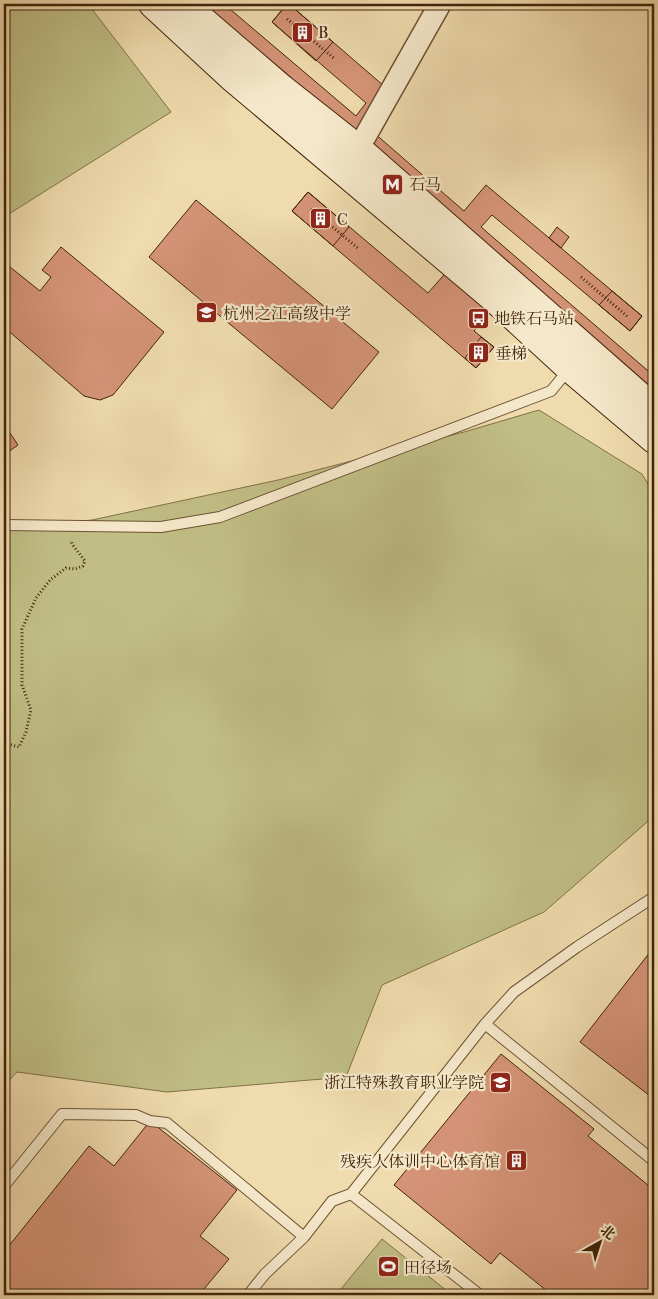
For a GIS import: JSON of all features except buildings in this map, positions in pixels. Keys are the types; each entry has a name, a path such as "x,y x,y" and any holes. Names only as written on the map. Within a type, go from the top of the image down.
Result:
{"main road":[{"path":"153,4 232,77 494,298 570,368 654,439"},
{"path":"183,4 358,150 654,409"}],"street":[{"path":"358,150 440,4"}],"lane":[{"path":"4,526 160,527 220,516 551,391 570,368"},
{"path":"248,1295 265,1274 304,1237 332,1202 351,1194 485,1024 514,992 577,947 654,897"},
{"path":"485,1024 654,1161"},
{"path":"4,1186 62,1114 136,1115 150,1121 167,1123 304,1237"},
{"path":"351,1194 480,1295"}],"path":[{"path":"287,19 335,59"},
{"path":"311,209 359,249"},
{"path":"580,277 628,317"},
{"path":"4,743 19,747 26,732 31,710 22,685 22,629 36,598 50,580 66,568 83,566 85,561 72,544 71,534 77,526"}],"shaded area":[{"path":"4,4 88,4 171,112 4,217"},
{"path":"539,410 642,474 654,494 654,816 544,912 382,985 346,1077 167,1092 17,1072 4,1086 4,527 92,520 278,480 464,432"},
{"name":"田径场","path":"382,1239 452,1295 336,1295"}],"place":[{"name":"B","path":"302,32"},
{"name":"石马","path":"393,184"},
{"name":"C","path":"321,219"},
{"name":"杭州之江高级中学","path":"207,313"},
{"name":"地铁石马站","path":"478,318"},
{"name":"垂梯","path":"479,353"},
{"name":"浙江特殊教育职业学院","path":"500,1082"},
{"name":"残疾人体训中心体育馆","path":"516,1161"},
{"name":"田径场","path":"388,1267"}]}
